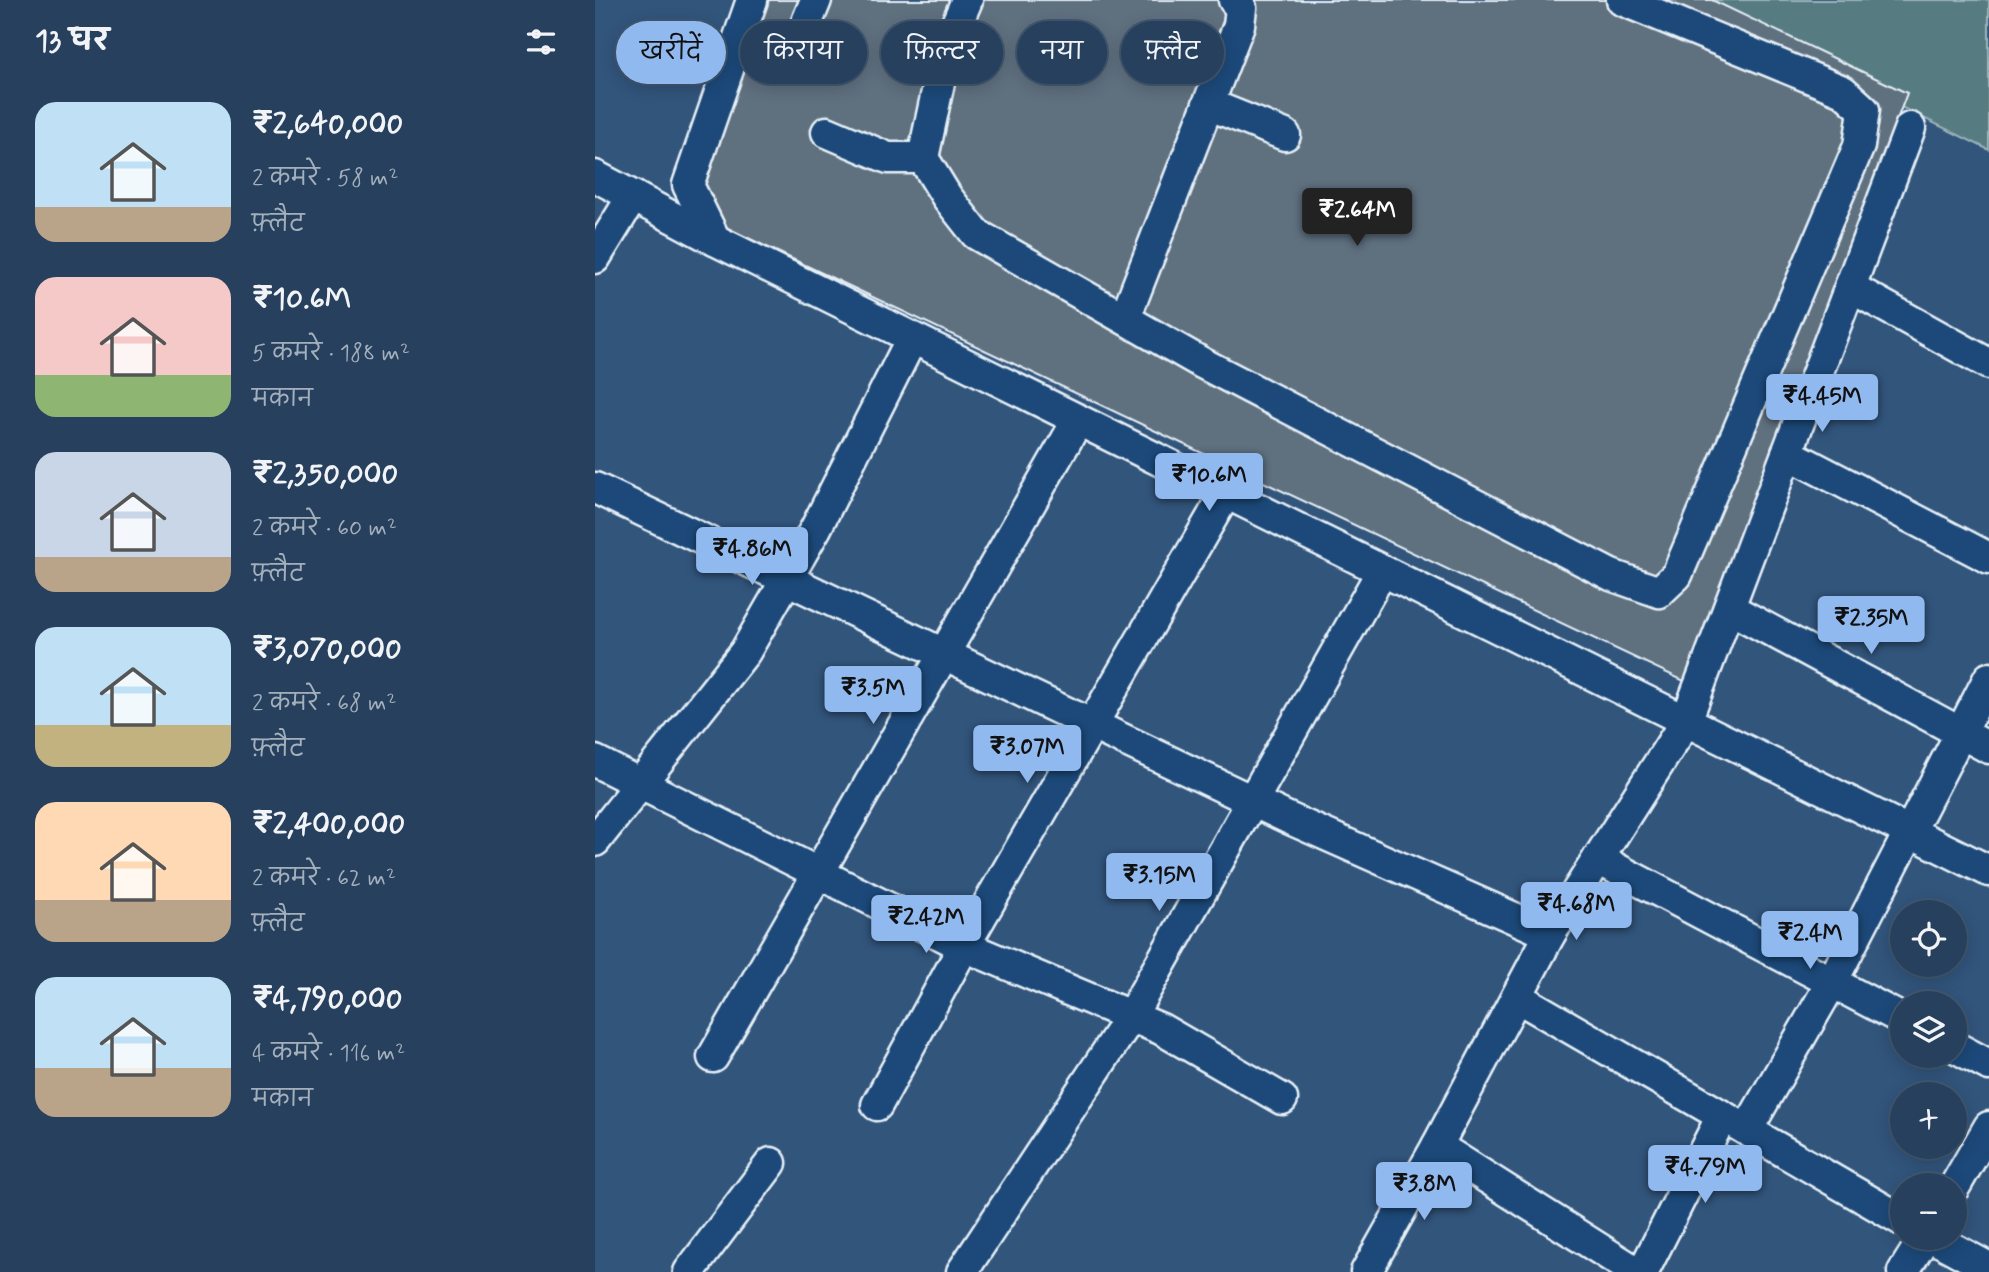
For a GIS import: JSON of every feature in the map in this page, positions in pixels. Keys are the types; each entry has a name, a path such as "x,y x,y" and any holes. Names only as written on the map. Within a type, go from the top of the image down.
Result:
{"street":[{"path":"715,240 688,185 752,0"},
{"path":"967,0 946,49 923,158 947,197 976,234 1202,363 1611,575 1659,592 1677,575 1859,146 1864,110 1843,90 1622,0"},
{"path":"1125,318 1208,104 1241,8"},
{"path":"1208,104 1285,135"},
{"path":"1366,1272 1551,934 1686,721 1910,128"},
{"path":"827,132 888,158 923,158"},
{"path":"595,176 715,240 1989,871"},
{"path":"595,258 633,196"},
{"path":"1850,287 1989,364"},
{"path":"595,841 745,652 815,528 912,338"},
{"path":"713,1058 1077,420"},
{"path":"1787,453 1989,558"},
{"path":"595,488 1252,801 1551,934"},
{"path":"877,1105 964,946 1226,493"},
{"path":"963,1272 1131,1016 1382,571"},
{"path":"1729,608 1989,748"},
{"path":"1643,1272 1735,1123 1832,982 1989,678"},
{"path":"595,761 964,946 1161,1028 1282,1099"},
{"path":"1598,859 1890,1013"},
{"path":"1517,997 1890,1213"},
{"path":"1967,1053 1989,1065"},
{"path":"1962,1173 1989,1127"},
{"path":"1437,1146 1636,1272"},
{"path":"689,1272 771,1163"},
{"path":"1903,1272 1917,1250"},
{"path":"1956,1250 1989,1268"}],"green space":[{"path":"1682,0 1989,0 1989,150"}],"building":[{"path":"763,0 1712,0 1907,93 1686,682 727,228 701,193 740,72 740,84 867,84 867,21 756,21"}]}
